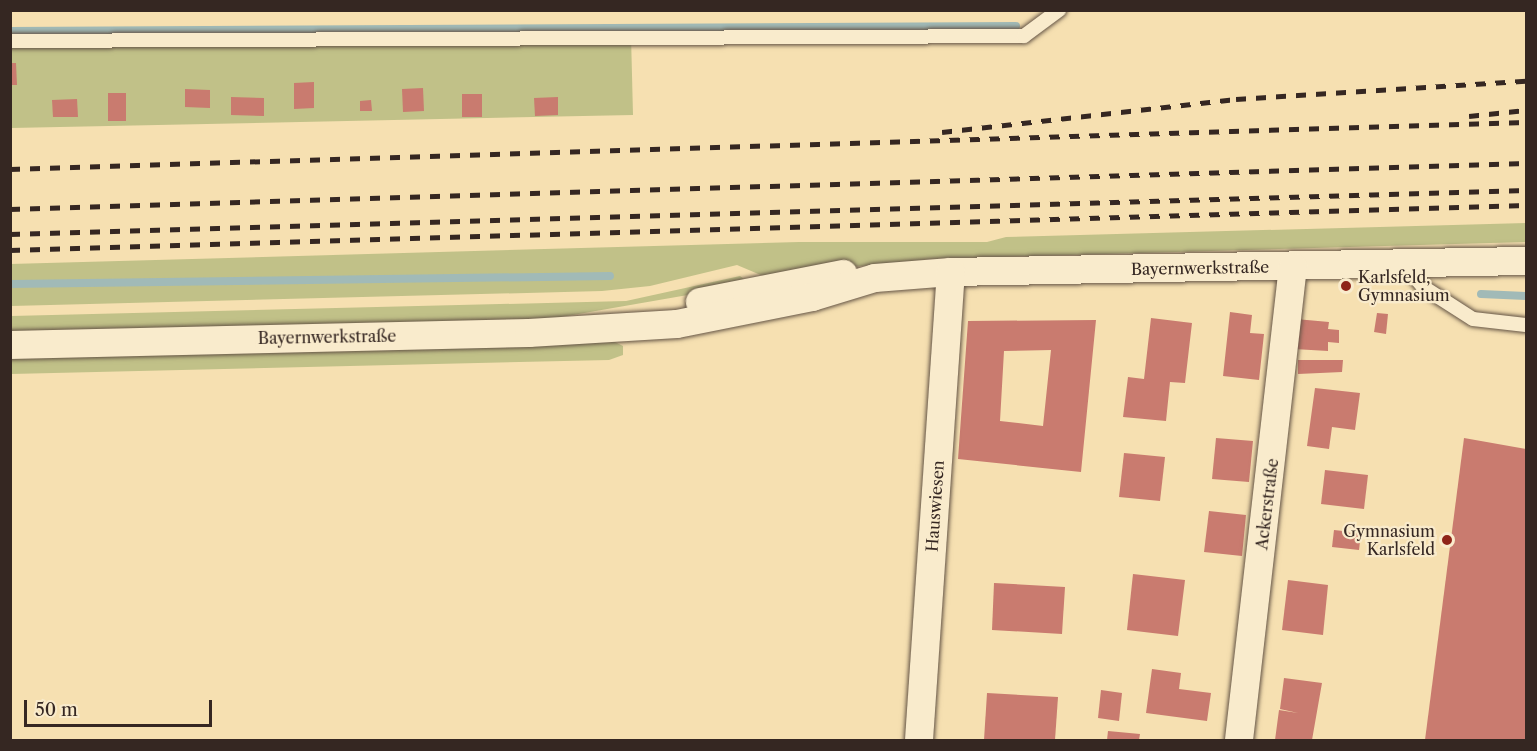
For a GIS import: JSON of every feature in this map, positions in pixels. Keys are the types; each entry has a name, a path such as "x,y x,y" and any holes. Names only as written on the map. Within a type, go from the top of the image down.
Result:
{"street":[{"name":"Bayernwerkstraße","path":"10,345 529,333 643,323 677,324 741,312 875,278 951,272 1527,261"},
{"name":"Ackerstraße","path":"1239,741 1293,267"},
{"name":"Hauswiesen","path":"919,741 951,272"}],"lane":[{"path":"10,41 1024,36 1059,10"},
{"path":"1404,264 1423,287 1473,319 1527,325"}],"green space":[{"path":"631,35 633,115 11,128 10,41"},
{"path":"1526,223 1526,242 931,259 763,276 737,265 650,286 602,291 11,306 10,264 799,242 987,242 1006,237"},
{"path":"740,276 751,284 544,320 11,334 11,316 626,301"},
{"path":"615,342 623,346 623,355 609,360 11,374 11,358"}],"building":[{"path":"10,63 16,63 17,85 10,85"},
{"path":"314,82 314,108 294,109 294,83"},
{"path":"423,88 424,111 403,112 402,89"},
{"path":"185,89 210,90 210,108 185,107"},
{"path":"108,93 126,93 126,121 108,121"},
{"path":"462,94 482,94 482,117 462,117"},
{"path":"231,97 264,98 264,116 231,115"},
{"path":"558,97 558,115 535,116 534,98"},
{"path":"77,99 78,117 53,117 52,100"},
{"path":"371,100 372,111 360,111 360,101"},
{"path":"1230,312 1252,315 1250,333 1264,334 1259,380 1223,376"},
{"path":"1377,313 1388,314 1386,334 1374,332"},
{"path":"1151,318 1192,323 1185,383 1170,382 1166,421 1123,417 1128,377 1144,379"},
{"path":"1296,319 1329,322 1328,329 1339,330 1339,343 1328,342 1328,351 1294,349"},
{"path":"1096,320 1081,472 958,459 968,321","holes":["1051,350 1043,426 1000,421 1004,351"]},
{"path":"1298,360 1343,360 1342,372 1298,374"},
{"path":"1315,388 1360,393 1355,430 1332,427 1329,449 1307,446"},
{"path":"1216,438 1253,441 1249,482 1212,479"},
{"name":"Gymnasium Karlsfeld","path":"1464,438 1526,449 1526,740 1425,740"},
{"path":"1124,453 1165,457 1160,501 1119,497"},
{"path":"1325,470 1368,475 1364,509 1321,504"},
{"path":"1209,511 1246,515 1242,556 1204,552"},
{"path":"1334,530 1361,533 1359,550 1332,547"},
{"path":"1133,574 1185,580 1178,636 1127,630"},
{"path":"1288,580 1328,585 1323,635 1282,630"},
{"path":"994,583 1065,587 1062,634 992,630"},
{"path":"1152,669 1181,673 1179,689 1211,693 1207,721 1146,713"},
{"path":"1284,678 1322,683 1312,740 1275,740 1279,710 1298,713 1280,709"},
{"path":"1101,690 1122,693 1119,721 1098,718"},
{"path":"987,693 1058,697 1055,740 984,740"},
{"path":"1108,731 1140,734 1139,740 1107,740"}],"waterway":[{"path":"10,31 1016,26"},
{"path":"10,284 610,276"},
{"path":"1481,294 1526,296"}],"railway":[{"path":"942,132 1236,99 1526,81"},
{"path":"1469,116 1526,110"},
{"path":"10,169 1526,122"},
{"path":"10,209 1526,163"},
{"path":"10,234 1526,190"},
{"path":"10,250 1526,205"}],"place":[{"name":"Karlsfeld, Gymnasium","path":"1346,286"},
{"name":"Gymnasium Karlsfeld","path":"1447,540"}]}
